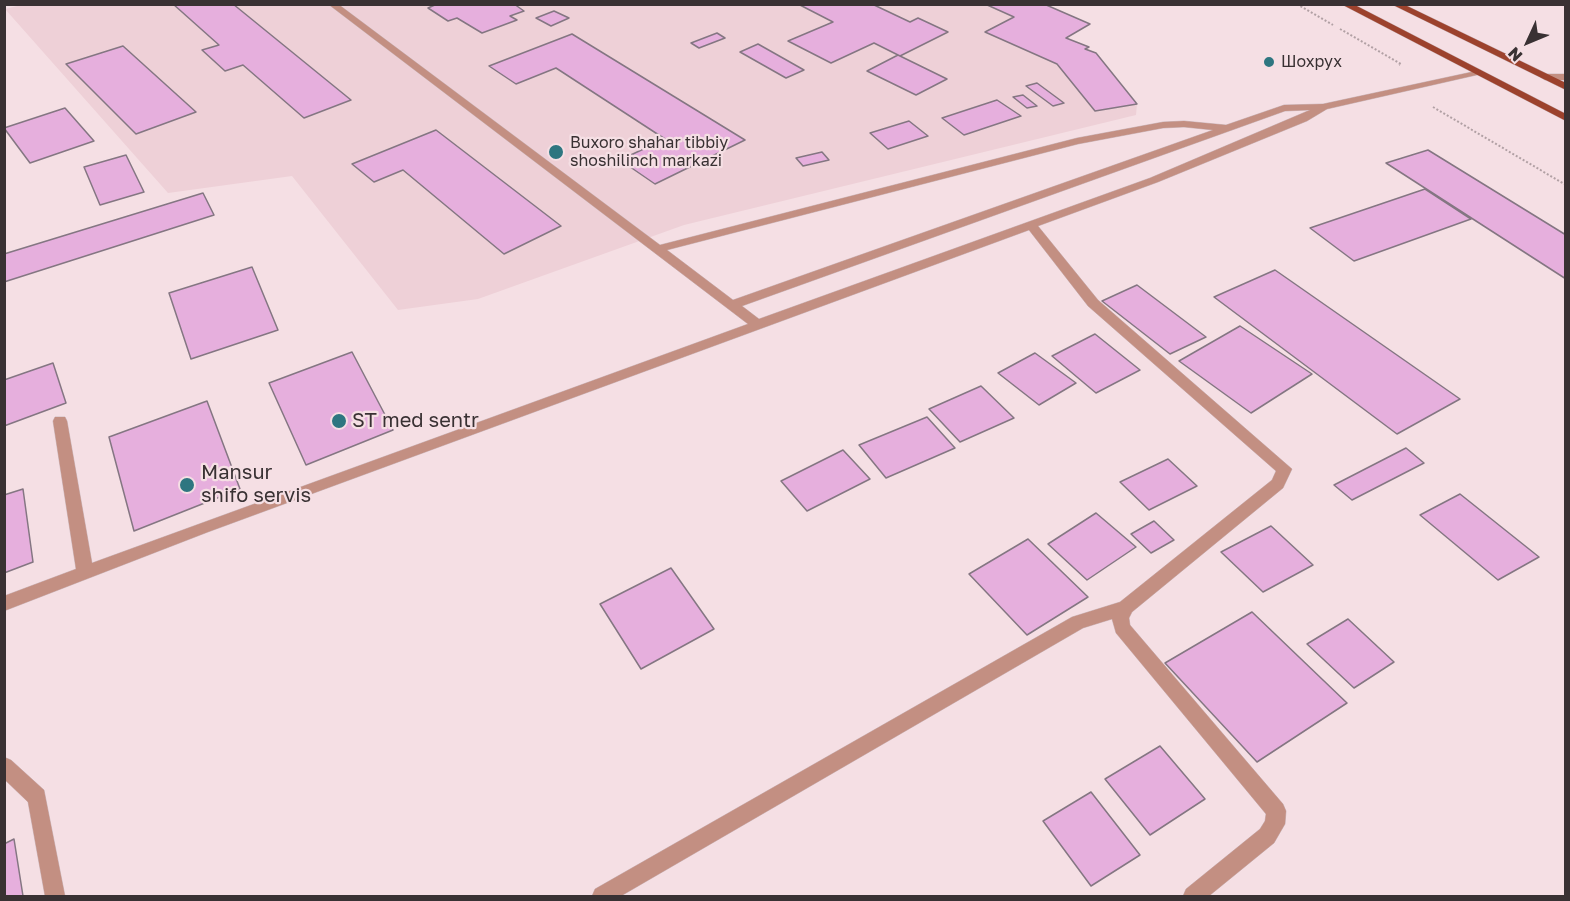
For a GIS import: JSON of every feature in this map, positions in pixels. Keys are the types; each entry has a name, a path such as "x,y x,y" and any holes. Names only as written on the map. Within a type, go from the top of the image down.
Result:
{"main road":[{"path":"1345,4 1566,118"},
{"path":"1395,4 1566,87"}],"street":[{"path":"332,4 757,324"},
{"path":"731,305 1284,108 1323,107 1477,72"},
{"path":"1545,77 1566,77"},
{"path":"4,604 757,324 1164,176 1303,119 1323,107"},
{"path":"657,249 1067,143 1163,125 1193,124 1225,128"},
{"path":"1031,225 1093,303 1284,469 1278,484 1126,607 1120,617 1122,628 1276,811 1275,824 1267,836 1193,897"},
{"path":"60,421 85,573"},
{"path":"602,897 1078,622 1126,607"},
{"path":"4,766 37,797 55,897"}],"path":[{"path":"1297,4 1401,64 1392,67"},
{"path":"1402,88 1566,185"}],"shaded area":[{"name":"Buxoro shahar tibbiy shoshilinch markazi","path":"25,4 1044,5 1090,24 1067,38 1096,53 1137,104 1136,115 684,225 478,299 398,310 292,176 168,193 5,9"}],"building":[{"path":"173,4 233,4 351,100 304,118 243,65 225,71 202,50 219,45"},
{"path":"437,4 514,4 524,11 510,16 517,20 482,33 457,18 448,21 428,8"},
{"path":"798,4 872,4 910,22 918,18 948,32 900,56 874,43 831,63 788,41 833,22"},
{"path":"985,4 1044,4 1090,24 1066,38 1089,47 1085,49 1096,53 1137,104 1095,111 1057,64 985,32 1014,17"},
{"path":"554,11 569,18 551,26 536,18"},
{"path":"717,33 725,38 699,48 691,43"},
{"path":"572,34 745,140 655,184 620,160 665,139 556,68 516,84 489,66"},
{"path":"758,44 804,70 786,78 740,52"},
{"path":"123,46 196,112 136,134 66,64"},
{"path":"898,55 947,79 916,95 867,71"},
{"path":"1037,83 1064,103 1053,106 1026,86"},
{"path":"1023,95 1037,106 1027,108 1013,97"},
{"path":"997,100 1021,116 964,135 942,118"},
{"path":"65,108 94,141 30,163 4,128"},
{"path":"909,121 928,136 888,149 870,133"},
{"path":"436,130 561,226 504,254 403,170 374,182 352,164"},
{"path":"1428,150 1566,235 1566,279 1386,163"},
{"path":"822,152 829,160 803,166 796,158"},
{"path":"126,155 144,192 100,205 84,167"},
{"path":"1425,189 1471,219 1354,261 1310,228"},
{"path":"203,193 214,215 4,282 4,254"},
{"path":"252,267 278,330 191,359 169,293"},
{"path":"1275,270 1460,399 1397,434 1214,297"},
{"path":"1137,285 1206,337 1170,354 1102,301"},
{"path":"1240,326 1312,374 1251,413 1179,361"},
{"path":"1095,334 1140,370 1096,393 1052,356"},
{"path":"352,352 393,430 306,465 269,383"},
{"path":"1035,353 1076,383 1039,405 998,373"},
{"path":"53,363 66,403 4,426 4,380"},
{"path":"981,386 1014,418 960,442 929,409"},
{"path":"207,401 240,489 134,531 109,437"},
{"path":"927,417 955,448 886,478 859,445"},
{"path":"1406,448 1424,463 1352,500 1334,485"},
{"path":"843,450 870,479 807,511 781,481"},
{"path":"1168,459 1197,486 1149,510 1120,482"},
{"path":"23,489 33,562 4,573 4,495"},
{"path":"1460,494 1539,557 1498,580 1420,515"},
{"path":"1096,513 1136,547 1087,580 1048,544"},
{"path":"1154,521 1174,540 1151,553 1131,534"},
{"path":"1271,526 1313,565 1263,592 1221,552"},
{"path":"1028,539 1088,597 1027,635 969,574"},
{"path":"671,568 714,629 641,669 600,604"},
{"path":"1252,612 1347,703 1257,762 1165,663"},
{"path":"1348,619 1394,662 1354,688 1307,644"},
{"path":"1160,746 1205,799 1150,835 1105,779"},
{"path":"1091,792 1140,855 1091,886 1043,821"},
{"path":"14,839 23,896 4,896 4,844"}],"place":[{"name":"Шохрух","path":"1269,62"},
{"name":"Buxoro shahar tibbiy shoshilinch markazi","path":"556,152"},
{"name":"ST med sentr","path":"339,421"},
{"name":"Mansur shifo servis","path":"187,485"}]}
